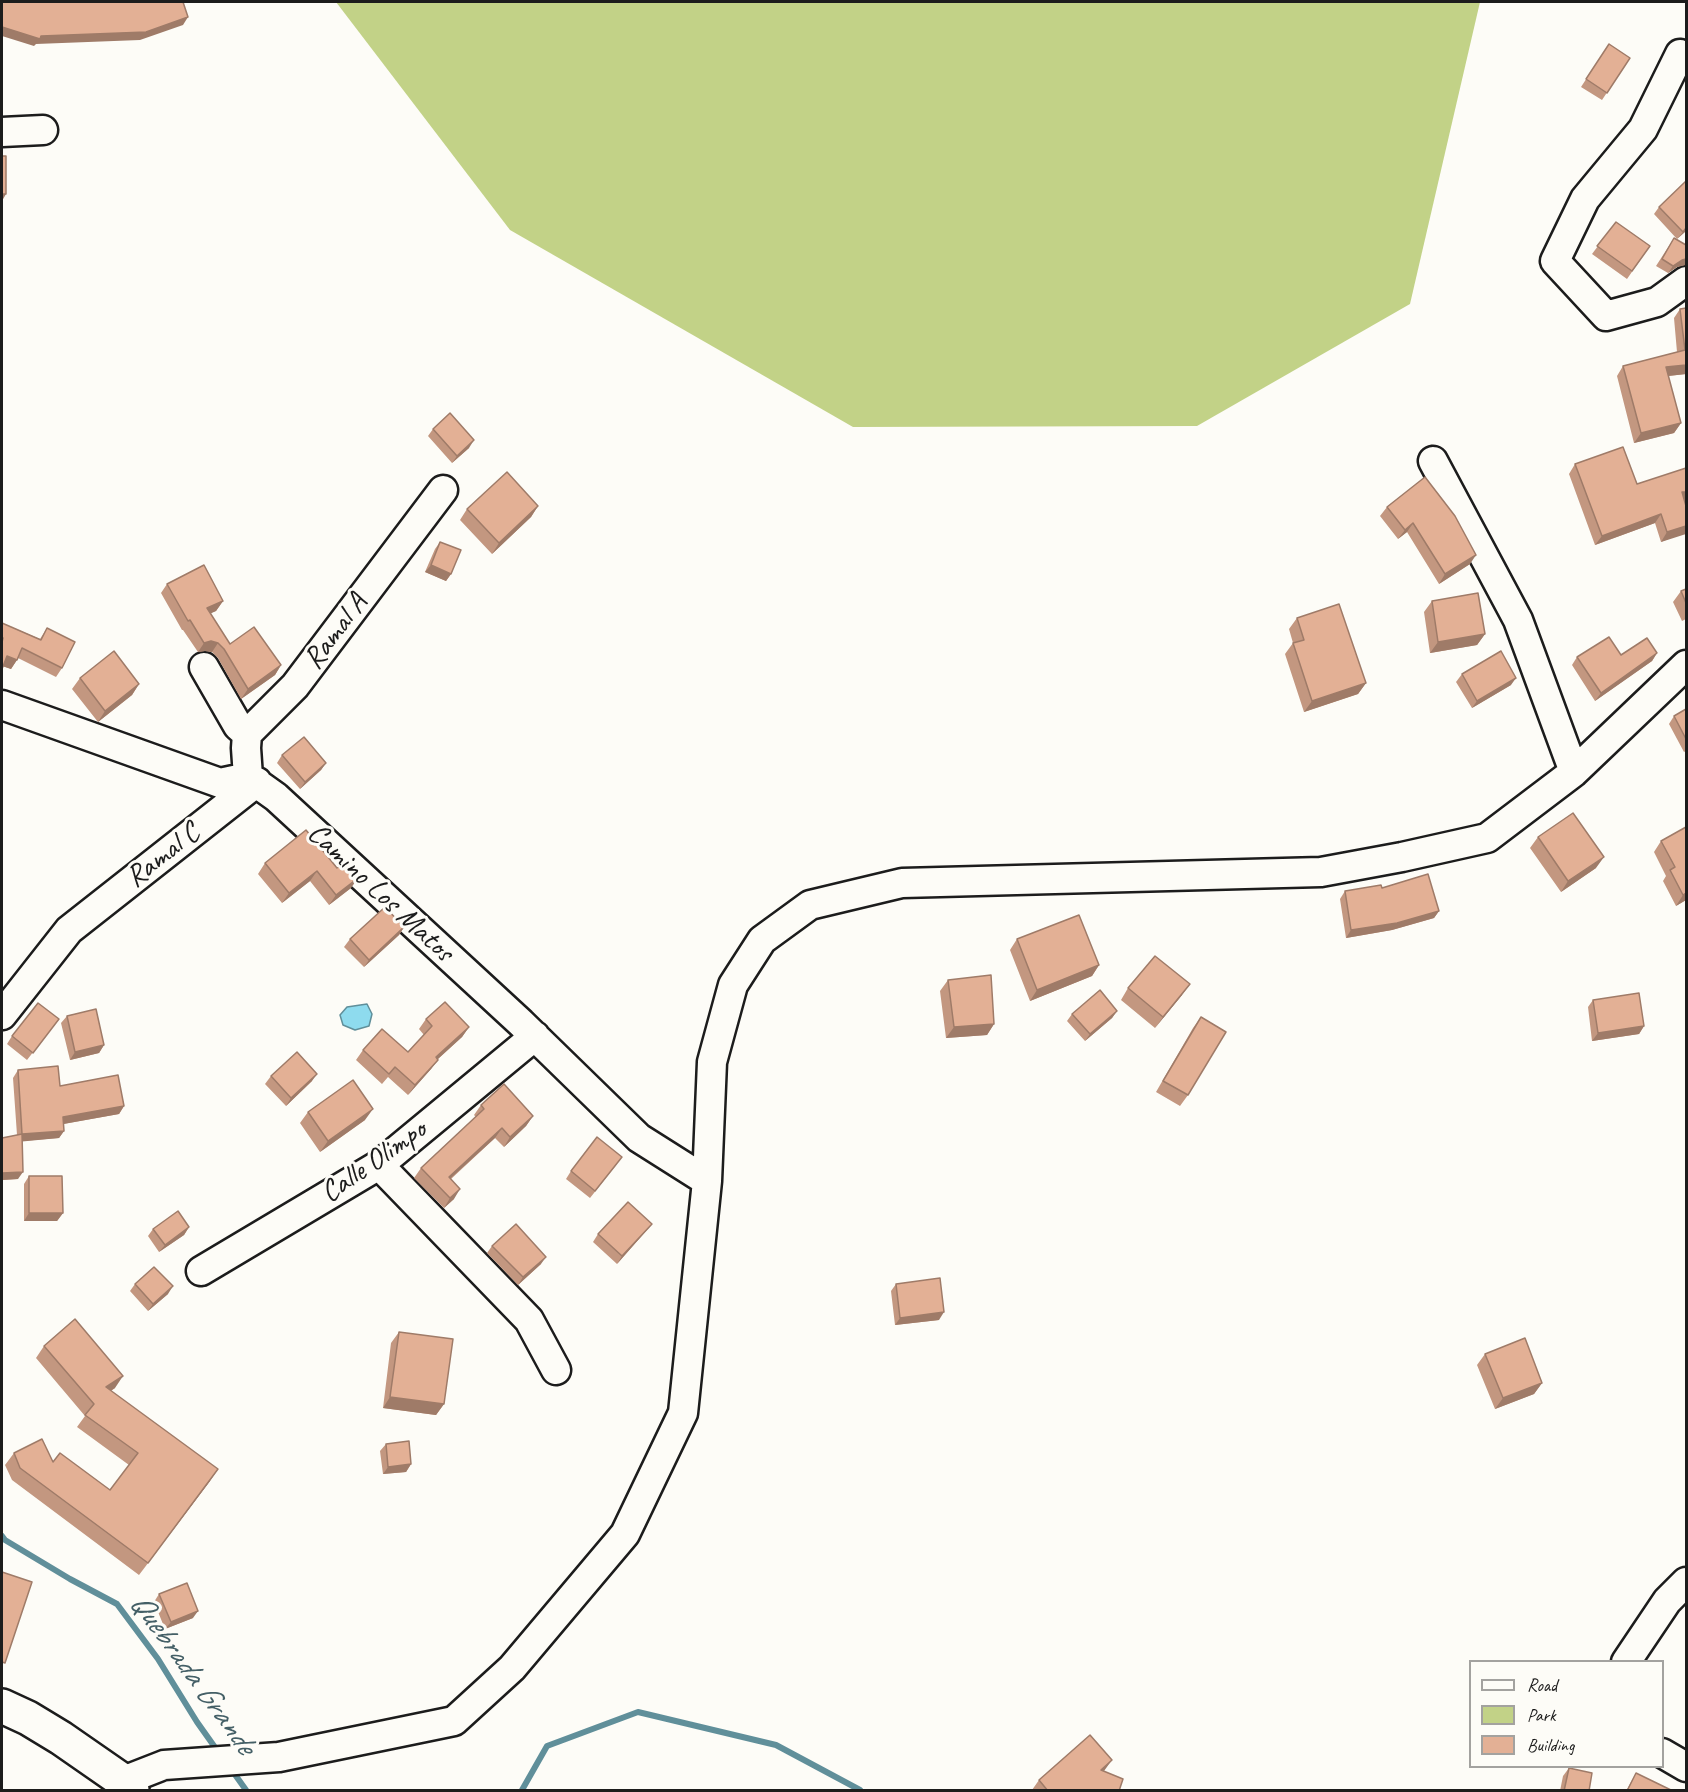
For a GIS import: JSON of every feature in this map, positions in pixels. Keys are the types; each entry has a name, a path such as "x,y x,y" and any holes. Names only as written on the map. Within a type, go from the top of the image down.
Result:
{"main road":[{"path":"2,1706 28,1718 61,1738 128,1786"}],"street":[{"path":"1680,54 1643,129 1585,199 1555,261 1606,316 1657,302 1686,281"},
{"path":"2,132 43,130"},
{"path":"1433,461 1518,620 1574,772"},
{"name":"Ramal A","path":"248,734 295,686 443,490"},
{"path":"128,1786 164,1765 279,1757 454,1721 512,1668 625,1534 683,1413 707,1181 712,1062 733,985 762,940 810,904 902,883 1321,872 1487,838 1574,772 1686,665"},
{"path":"2,705 220,783 252,779 246,748 248,734 238,726 204,667"},
{"name":"Ramal C","path":"2,1015 69,930 252,779"},
{"name":"Camino Los Matos","path":"252,779 276,797 535,1036 639,1138 707,1181"},
{"name":"Calle Olimpo","path":"201,1271 379,1165 535,1036"},
{"path":"379,1165 529,1320 555,1370"},
{"path":"1627,1660 1667,1601 1686,1581"},
{"path":"1664,1755 1686,1767"}],"green space":[{"path":"336,2 1480,2 1410,304 1197,426 853,427 510,230"}],"water":[{"path":"367,1004 372,1014 369,1026 355,1030 343,1025 340,1015 347,1007"}],"building":[{"path":"2,2 183,2 188,17 146,32 41,36 40,39 2,27"},
{"path":"1609,44 1630,58 1607,93 1586,79"},
{"path":"2,156 6,156 6,194 2,194"},
{"path":"1686,181 1686,228 1683,232 1659,207"},
{"path":"1616,222 1650,246 1632,271 1597,246"},
{"path":"1674,238 1686,245 1686,259 1673,266 1662,259"},
{"path":"1686,308 1686,365 1666,367 1681,423 1641,433 1623,366 1685,350 1680,309"},
{"path":"450,413 474,440 457,456 433,429"},
{"path":"1623,447 1637,484 1686,468 1686,492 1682,492 1686,506 1686,526 1667,532 1661,514 1602,536 1575,464"},
{"path":"507,472 538,506 499,543 467,509"},
{"path":"1425,477 1455,516 1476,555 1445,574 1413,523 1405,530 1387,507"},
{"path":"440,542 461,550 451,574 431,565"},
{"path":"204,565 223,601 207,608 230,644 254,627 281,665 248,689 224,649 218,643 211,641 204,643 190,620 188,621 167,584"},
{"path":"1686,589 1686,603 1681,591"},
{"path":"1478,593 1485,634 1438,642 1432,601"},
{"path":"1339,604 1366,683 1312,701 1293,643 1304,640 1297,618"},
{"path":"2,623 41,640 47,628 75,642 62,668 22,648 17,660 7,656 2,669"},
{"path":"1609,637 1621,655 1647,638 1657,653 1601,693 1577,657"},
{"path":"114,651 139,684 105,711 80,678"},
{"path":"1501,651 1516,678 1477,701 1462,674"},
{"path":"1686,709 1686,739 1674,716"},
{"path":"304,737 326,763 305,782 282,755"},
{"path":"1573,813 1604,857 1568,881 1538,837"},
{"path":"1686,827 1686,893 1683,895 1670,870 1675,867 1661,841"},
{"path":"306,830 337,868 343,864 358,878 336,895 317,871 289,893 265,863"},
{"path":"1428,874 1439,911 1397,923 1351,930 1345,891 1381,885 1382,888"},
{"path":"385,907 404,927 369,960 350,939"},
{"path":"1079,915 1099,965 1037,990 1017,939"},
{"path":"1155,956 1190,984 1163,1017 1128,988"},
{"path":"991,975 994,1024 954,1027 948,980"},
{"path":"1100,990 1117,1011 1090,1034 1072,1014"},
{"path":"1639,993 1644,1026 1598,1033 1593,1000"},
{"path":"445,1002 469,1027 436,1057 438,1060 415,1085 395,1067 389,1074 363,1050 382,1029 408,1052 432,1026 426,1019"},
{"path":"38,1003 59,1019 33,1053 12,1036"},
{"path":"96,1009 104,1045 75,1052 67,1016"},
{"path":"1201,1017 1226,1032 1188,1095 1163,1081"},
{"path":"297,1052 317,1074 291,1098 271,1076"},
{"path":"58,1066 60,1086 118,1075 124,1106 63,1117 64,1131 22,1134 18,1070"},
{"path":"353,1080 373,1109 328,1141 308,1112"},
{"path":"504,1084 533,1116 510,1137 502,1128 449,1177 460,1189 450,1198 421,1168 484,1109 481,1105"},
{"path":"22,1134 23,1172 2,1173 2,1138"},
{"path":"597,1137 622,1157 595,1191 571,1171"},
{"path":"29,1176 62,1176 63,1213 29,1213"},
{"path":"628,1202 652,1224 622,1256 598,1234"},
{"path":"178,1211 189,1227 165,1245 153,1229"},
{"path":"516,1224 546,1257 523,1277 492,1246"},
{"path":"154,1267 173,1286 153,1304 135,1284"},
{"path":"940,1278 944,1312 900,1318 896,1284"},
{"path":"75,1319 123,1376 106,1387 218,1469 148,1563 20,1468 14,1453 42,1439 53,1462 60,1453 110,1490 138,1453 85,1415 94,1404 44,1346"},
{"path":"399,1332 453,1339 444,1404 390,1397"},
{"path":"1525,1338 1542,1383 1503,1398 1485,1354"},
{"path":"409,1441 411,1464 388,1467 386,1444"},
{"path":"2,1572 32,1582 5,1663 2,1662"},
{"path":"187,1583 198,1611 171,1622 159,1594"},
{"path":"1090,1735 1112,1760 1101,1770 1123,1779 1119,1791 1048,1791 1039,1780"},
{"path":"1569,1768 1592,1773 1589,1791 1564,1791"},
{"path":"1636,1773 1673,1791 1627,1791"}],"waterway":[{"name":"Quebrada Grande","path":"2,1536 70,1579 117,1604 158,1659 219,1753"},
{"name":"Quebrada Grande","path":"522,1790 547,1746 638,1712 776,1745 860,1790"},
{"name":"Quebrada Grande","path":"231,1769 246,1790"}]}
